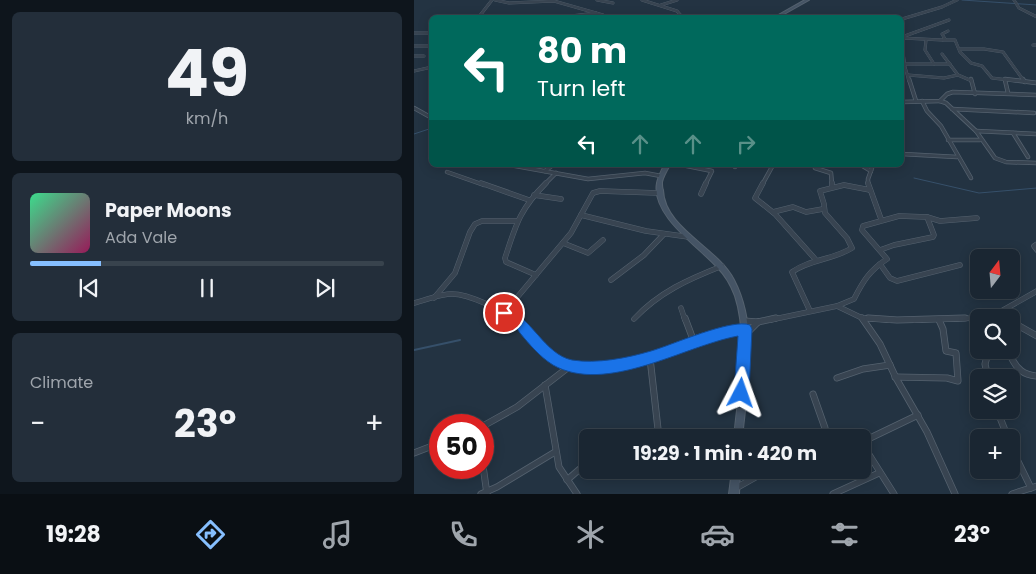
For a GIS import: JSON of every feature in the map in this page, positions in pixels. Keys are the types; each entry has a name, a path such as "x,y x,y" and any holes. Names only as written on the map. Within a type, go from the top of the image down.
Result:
{"main road":[{"path":"780,15 807,0"},
{"path":"666,167 660,178 658,193 660,202 672,221 722,266 739,298 745,328 739,429"}],"street":[{"path":"481,15 494,0 510,3 555,0 603,15"},
{"path":"597,0 613,2"},
{"path":"642,0 677,10 681,15"},
{"path":"660,5 677,0"},
{"path":"904,18 942,7 956,0"},
{"path":"1014,0 1020,8 1036,17"},
{"path":"590,15 597,13"},
{"path":"904,39 932,25 949,20"},
{"path":"943,40 945,39 942,34 948,31"},
{"path":"414,33 429,33"},
{"path":"904,40 955,40 960,52 970,62 982,66 992,78 1036,83"},
{"path":"926,40 925,50 934,64"},
{"path":"414,46 429,45"},
{"path":"960,49 984,49 1003,52 1025,82"},
{"path":"942,54 958,75"},
{"path":"414,56 424,56"},
{"path":"904,56 916,101"},
{"path":"905,64 950,64"},
{"path":"414,70 429,68"},
{"path":"904,77 944,78 958,75 972,80 975,94"},
{"path":"1006,80 1008,93"},
{"path":"940,101 949,93 1036,95"},
{"path":"922,101 927,111 941,126 957,157 971,178"},
{"path":"904,102 940,101 946,103 976,131 980,140 997,160 1036,163"},
{"path":"414,108 429,116"},
{"path":"952,110 1034,113"},
{"path":"976,131 1036,134"},
{"path":"1013,133 1028,157"},
{"path":"948,140 980,140"},
{"path":"904,154 957,157"},
{"path":"523,167 592,179 645,173 660,178"},
{"path":"545,171 550,167"},
{"path":"691,167 712,172 701,194"},
{"path":"772,167 755,198 774,212 816,260"},
{"path":"814,167 831,173 832,188"},
{"path":"865,167 871,170"},
{"path":"872,167 868,182 881,219"},
{"path":"447,172 529,200"},
{"path":"536,275 504,260 517,220 529,200 556,173"},
{"path":"859,187 868,182"},
{"path":"810,311 802,291 792,275 794,270 816,260 852,248 839,228 823,209 824,202 819,194 820,191 844,185 870,190"},
{"path":"504,313 563,242 593,193 597,191 658,193"},
{"path":"534,195 561,199"},
{"path":"774,212 793,207 806,212 823,209"},
{"path":"581,215 646,232 691,237"},
{"path":"414,303 454,294 504,313 517,320 546,353 570,366 588,368 610,366 650,358 721,333 745,328 758,322 837,306 854,300 864,279 872,269 887,259 867,238 862,227 881,219 899,216 927,217 940,221 977,218"},
{"path":"880,250 894,245 933,237 934,235 927,217"},
{"path":"434,298 455,272 463,248 475,224 482,220 517,220"},
{"path":"611,280 644,255 664,234"},
{"path":"563,242 588,252 602,240"},
{"path":"1036,244 1034,246 1036,250"},
{"path":"880,264 890,278 897,282 960,265"},
{"path":"634,319 642,308 679,282 722,266"},
{"path":"1005,309 1036,291"},
{"path":"837,306 862,318 939,320 970,318"},
{"path":"681,308 694,342"},
{"path":"862,318 880,344 895,377 918,415 952,494"},
{"path":"895,377 947,378 958,381 956,353 946,351 943,329 939,320"},
{"path":"745,328 758,322"},
{"path":"1020,327 1036,336"},
{"path":"987,369 986,358 988,353 992,352 1011,357 1017,369"},
{"path":"650,358 658,429"},
{"path":"494,420 517,407 570,366"},
{"path":"837,378 863,369 890,366"},
{"path":"1020,372 1036,376"},
{"path":"545,385 559,467 577,494"},
{"path":"813,394 825,429"},
{"path":"871,438 918,415"},
{"path":"414,453 429,447"},
{"path":"484,479 485,493 555,452"},
{"path":"871,459 894,494"},
{"path":"1012,494 1031,489 1020,466"},
{"path":"567,480 579,470"},
{"path":"833,494 879,473"},
{"path":"734,491 753,479"}],"waterway":[{"path":"962,0 1037,5"},
{"path":"414,134 429,129"},
{"path":"914,178 979,193 1037,188"},
{"path":"414,350 460,340"}],"route":[{"path":"504,313 517,320 546,353 570,366 588,368 610,366 650,358 721,333 745,329 741,393"}]}
